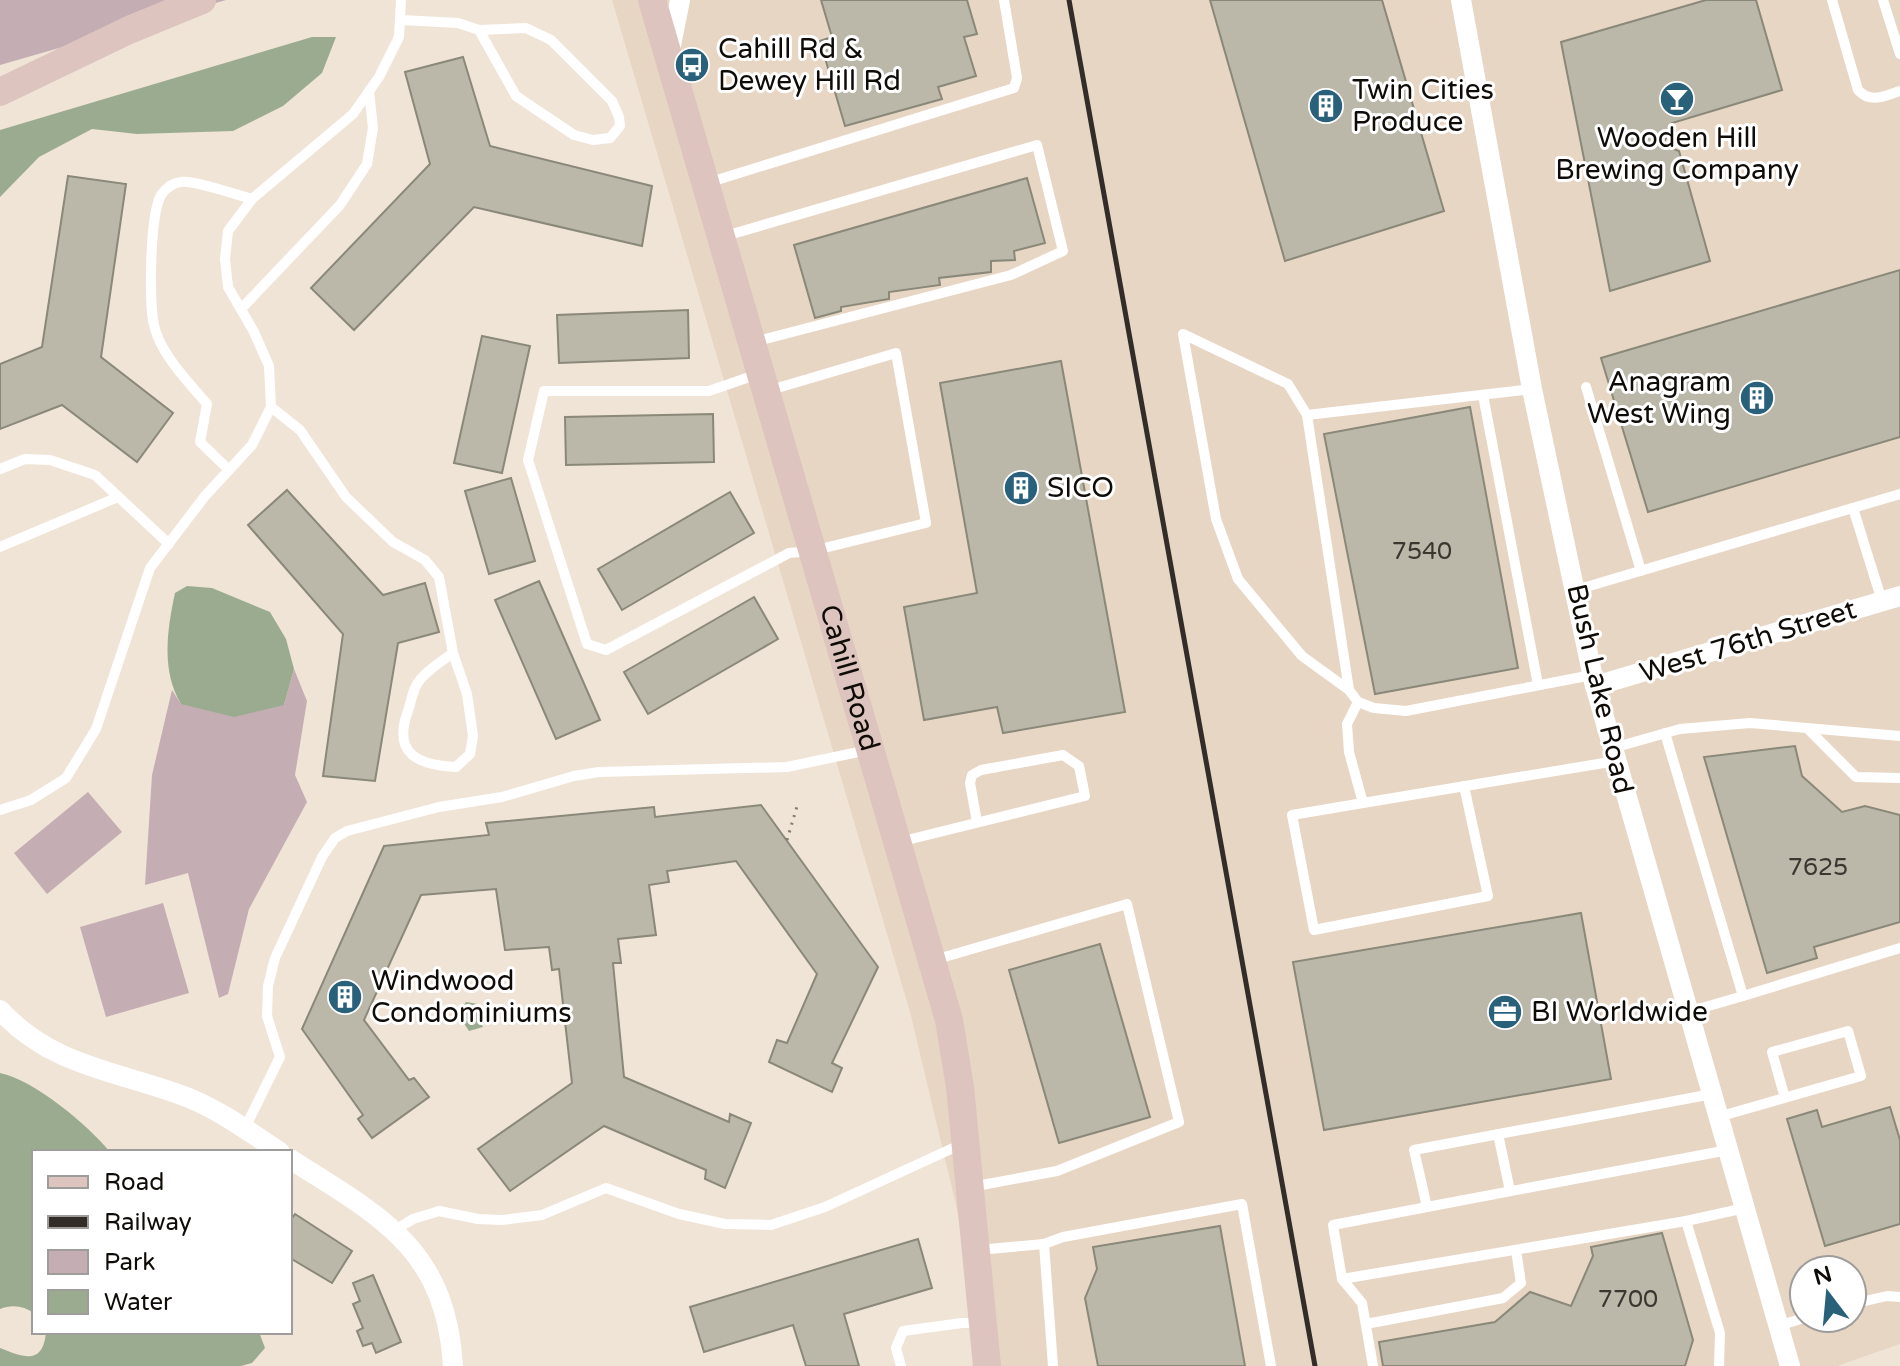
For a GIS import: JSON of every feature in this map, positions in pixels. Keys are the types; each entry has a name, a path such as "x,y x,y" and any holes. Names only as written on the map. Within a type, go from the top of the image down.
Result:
{"street":[{"path":"0,92 68,62 129,30 202,0"},
{"name":"Cahill Road","path":"652,0 949,1020 960,1087 987,1366"},
{"path":"669,62 673,24 680,0"},
{"name":"Bush Lake Road","path":"1461,0 1532,389 1594,680 1790,1366"},
{"name":"West 76th Street","path":"1594,680 1891,598"},
{"path":"0,1010 40,1045 75,1063 154,1085 193,1100 277,1150"},
{"path":"292,1160 364,1206 395,1230 414,1250 433,1280 445,1311 453,1366"}],"lane":[{"path":"0,810 31,800 66,778 96,729 150,568 205,496 252,445 271,407 269,366 228,287 225,259 228,231 252,199 353,114 379,77 399,37 401,0"},
{"path":"705,184 1014,88 1017,78 1004,0"},
{"path":"1832,0 1858,90 1864,97 1872,99 1900,91"},
{"path":"1883,0 1900,54"},
{"path":"401,20 458,23 479,30 526,28 551,40 612,101 620,126 610,138 593,140 574,135 516,96 479,30"},
{"path":"241,309 340,205 367,164 373,128 369,91"},
{"path":"721,238 1037,145 1063,251 1011,275 751,343"},
{"path":"229,470 200,442 207,404 177,369 155,330 151,296 154,230 159,198 168,187 182,182 252,199"},
{"path":"1349,690 1307,415 1288,384 1183,334 1216,519 1238,579 1302,656 1349,690 1358,702 1374,708 1406,711 1538,685 1594,680"},
{"path":"896,353 926,523 812,551 789,553 606,650 587,644 528,460 544,391 709,391 763,383 896,353"},
{"path":"1586,387 1641,571"},
{"path":"1307,415 1532,389"},
{"path":"1483,395 1538,685"},
{"path":"271,407 300,430 346,497 393,542 425,560 439,577 453,653 467,694 473,736 470,754 456,767 434,766 416,760 405,747 403,725 418,682 453,653"},
{"path":"0,469 25,459 50,460 95,475 169,544"},
{"path":"1576,590 1900,494"},
{"path":"0,547 118,497"},
{"path":"1853,508 1891,598"},
{"path":"1358,702 1347,724 1349,752 1363,803"},
{"path":"1464,786 1488,896 1314,930 1292,815 1464,786 1614,754 1680,729 1750,723 1900,736"},
{"path":"1808,729 1856,777 1900,778"},
{"path":"1665,733 1743,996"},
{"path":"244,1129 280,1057 267,1016 268,986 275,958 322,857 335,838 347,831 424,811 502,797 574,776 599,772 787,767 870,749"},
{"path":"897,842 1085,796 1079,766 1063,755 981,770 972,775 970,783 977,822"},
{"path":"932,961 1127,904 1179,1122 1057,1171 970,1187"},
{"path":"1688,1012 1900,948"},
{"path":"1718,1117 1785,1098 1861,1076 1848,1031 1772,1052 1785,1098"},
{"path":"1427,1207 1414,1150 1712,1094"},
{"path":"1498,1134 1510,1191"},
{"path":"395,1230 413,1219 439,1211 490,1219 542,1215 606,1188 679,1214 725,1224 771,1225 825,1207 965,1142"},
{"path":"1373,1366 1362,1303 1342,1279 1333,1225 1728,1150"},
{"path":"976,1250 1044,1244 1063,1237 1242,1204 1271,1366"},
{"path":"1342,1279 1686,1221 1745,1208"},
{"path":"1686,1221 1720,1333 1719,1366"},
{"path":"1044,1244 1053,1366"},
{"path":"1366,1324 1503,1298 1521,1283 1516,1250"},
{"path":"1868,1300 1900,1297"},
{"path":"901,1366 896,1348 903,1331 962,1323 983,1324"},
{"path":"1778,1326 1788,1323"}],"path":[{"path":"787,840 798,803"}],"shaded area":[{"path":"612,0 1900,0 1900,1344 1837,1366 985,1366 956,1205 910,1012"}],"green space":[{"path":"0,0 226,0 0,65"},
{"path":"294,669 307,701 295,775 307,802 249,909 228,994 219,998 188,873 145,885 152,775 172,690 181,704 284,705"},
{"path":"88,792 122,832 47,894 14,853"},
{"path":"163,903 189,993 106,1017 80,927"}],"water":[{"path":"312,37 336,37 322,73 283,106 233,131 137,134 92,129 39,157 0,197 0,130"},
{"path":"187,586 212,588 270,612 286,639 294,669 284,705 234,717 181,704 170,678 168,636 175,593"},
{"path":"466,1002 478,1004 478,1017 483,1027 469,1031 461,1019 460,1010"},
{"path":"0,1073 14,1077 44,1094 88,1129 108,1150 32,1150 32,1312 18,1306 0,1309"},
{"path":"46,1334 260,1334 265,1348 252,1363 241,1366 0,1366 0,1348 30,1356 41,1350"}],"building":[{"path":"821,0 967,0 977,34 964,37 976,76 938,87 942,99 845,126 820,41 832,37"},
{"name":"Twin Cities Produce","path":"1210,0 1382,0 1444,211 1285,261"},
{"path":"1706,0 1756,0 1782,90 1672,123 1663,145 1679,151 1710,261 1610,291 1561,42"},
{"path":"463,57 490,146 652,186 642,246 474,207 354,330 311,288 430,164 405,72"},
{"path":"68,176 126,184 101,357 173,413 137,462 62,405 0,429 0,364 42,347"},
{"path":"1027,178 1045,243 1014,251 1015,260 991,261 991,272 939,278 940,285 889,292 889,299 841,307 841,311 815,318 794,245"},
{"name":"Anagram West Wing","path":"1900,270 1900,437 1648,512 1601,358"},
{"path":"688,310 689,358 559,363 557,315"},
{"path":"482,336 530,346 502,473 454,463"},
{"name":"SICO","path":"1061,361 1125,712 1003,733 997,707 924,720 904,607 977,593 940,383"},
{"path":"1470,407 1518,668 1375,694 1324,434"},
{"path":"713,414 714,462 566,465 565,417"},
{"path":"511,478 535,561 489,574 465,491"},
{"path":"287,490 383,595 425,583 439,632 398,643 375,781 323,776 343,634 248,525"},
{"path":"730,492 754,533 622,610 598,569"},
{"path":"539,581 600,720 556,739 495,600"},
{"path":"754,597 778,639 648,714 624,672"},
{"path":"1795,746 1802,776 1842,812 1865,806 1900,815 1900,922 1814,947 1817,958 1767,973 1704,757"},
{"name":"Windwood Condominiums","path":"761,805 878,967 832,1063 842,1068 832,1092 769,1062 777,1040 787,1043 817,974 736,861 667,871 669,882 649,885 656,935 618,939 621,963 613,963 624,1077 729,1122 730,1114 751,1123 725,1188 705,1179 706,1170 604,1126 510,1191 478,1149 572,1083 559,969 552,970 549,947 505,950 496,889 421,895 364,1020 409,1080 414,1078 429,1097 372,1138 358,1119 363,1115 302,1029 384,846 489,835 486,823 654,807 655,817"},
{"path":"1581,913 1611,1079 1324,1130 1293,962"},
{"path":"1100,944 1150,1117 1059,1143 1009,970"},
{"path":"1890,1107 1900,1140 1900,1224 1825,1246 1787,1119 1817,1110 1822,1127"},
{"path":"295,1214 352,1251 332,1283 292,1259 292,1218"},
{"path":"1220,1226 1245,1366 1098,1366 1085,1298 1097,1269 1093,1247"},
{"path":"1662,1233 1693,1340 1685,1366 1383,1366 1379,1342 1495,1322 1530,1292 1571,1306 1593,1256 1591,1247"},
{"path":"918,1239 932,1288 844,1314 859,1366 806,1366 793,1325 704,1352 690,1307"},
{"path":"373,1275 401,1342 376,1353 372,1343 363,1346 357,1331 363,1328 353,1304 360,1301 353,1283"}],"railway":[{"path":"1069,0 1315,1366"}],"place":[{"name":"Cahill Rd & Dewey Hill Rd","path":"692,65"},
{"name":"Wooden Hill Brewing Company","path":"1677,99"},
{"name":"Twin Cities Produce","path":"1326,106"},
{"name":"Anagram West Wing","path":"1757,398"},
{"name":"SICO","path":"1021,488"},
{"name":"Windwood Condominiums","path":"345,997"},
{"name":"BI Worldwide","path":"1505,1012"}]}
